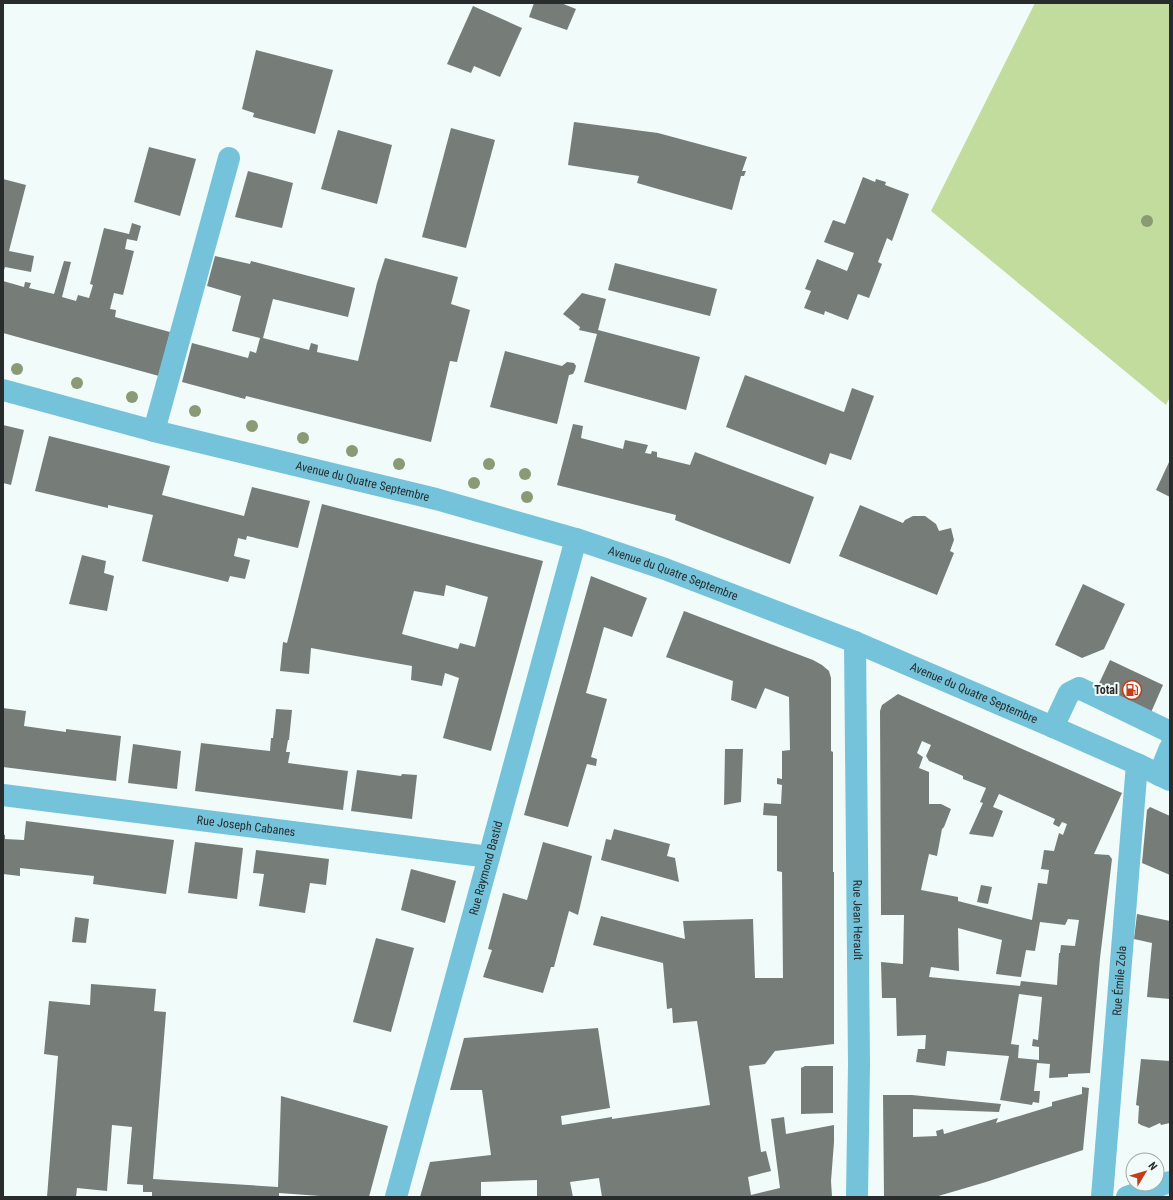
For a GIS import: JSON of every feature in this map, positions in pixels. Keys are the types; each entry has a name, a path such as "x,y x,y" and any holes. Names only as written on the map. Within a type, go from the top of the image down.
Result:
{"street":[{"path":"154,431 229,158"},
{"name":"Avenue du Quatre Septembre","path":"3,390 154,431 436,499 576,539 665,569 855,642 1053,727 1137,764 1164,778"},
{"name":"Rue Raymond Bastid","path":"396,1197 576,539"},
{"name":"Rue Jean Herault","path":"855,642 859,1056 857,1197"},
{"path":"1053,727 1069,693 1079,688 1168,731 1170,734"},
{"path":"1164,778 1170,748"},
{"name":"Rue Émile Zola","path":"1102,1197 1137,764"},
{"name":"Rue Joseph Cabanes","path":"3,795 489,857"},
{"path":"1127,1197 1170,1182"}],"green space":[{"path":"1035,3 1170,3 1170,397 1166,405 931,211"}],"building":[{"path":"534,3 561,3 576,9 567,30 529,17"},
{"path":"473,6 522,28 500,77 474,66 471,73 447,64"},
{"path":"256,50 333,70 315,134 253,117 254,113 242,109"},
{"path":"574,122 658,133 747,157 742,171 746,171 744,176 741,176 732,210 637,183 639,176 568,165"},
{"path":"451,128 495,140 466,248 422,237"},
{"path":"338,130 392,145 377,204 321,189"},
{"path":"149,147 196,159 180,216 134,202"},
{"path":"248,171 293,183 282,228 235,217"},
{"path":"863,177 875,182 876,179 886,182 885,185 909,194 892,241 887,238 878,262 882,264 869,298 858,294 848,320 825,311 824,315 804,308 811,291 805,289 817,259 847,271 854,253 824,242 833,220 845,224"},
{"path":"3,179 26,185 9,251 34,256 31,272 5,267 3,273"},
{"path":"132,223 141,226 137,241 127,239 125,249 134,251 123,295 114,293 110,309 116,310 115,317 170,332 159,376 3,333 3,281 24,287 25,282 31,283 29,288 54,294 64,261 71,262 62,297 76,301 78,295 89,298 93,285 90,284 104,228 129,234"},
{"path":"215,256 250,264 251,261 355,288 348,317 273,299 263,338 309,350 311,343 318,345 317,352 358,361 377,283 385,258 458,277 451,304 470,310 457,362 450,361 431,442 246,396 245,399 182,382 192,343 248,358 250,351 256,353 260,338 232,331 241,296 207,286"},
{"path":"615,263 717,289 710,316 608,290"},
{"path":"582,293 606,299 598,330 700,357 686,410 584,382 597,334 579,330 580,327 563,314"},
{"path":"505,351 562,366 567,362 574,363 576,366 575,370 573,374 569,375 557,424 490,407"},
{"path":"745,375 844,412 852,388 874,396 851,460 830,453 826,465 726,427"},
{"path":"573,424 583,426 581,438 623,449 625,440 648,445 645,453 651,454 652,451 657,452 657,457 690,465 695,452 814,497 790,564 675,520 676,515 557,485"},
{"path":"3,425 24,430 11,485 3,483"},
{"path":"49,436 170,466 162,495 244,516 252,487 310,501 298,548 247,536 246,540 238,538 234,556 250,560 245,579 230,576 228,582 142,561 153,515 108,505 108,508 35,491"},
{"path":"1170,460 1170,497 1156,490"},
{"path":"322,504 543,561 491,751 443,738 459,678 445,673 442,686 411,680 412,666 311,648 309,674 280,671 283,642 287,643","holes":["446,585 488,597 475,647 460,643 458,649 402,634 414,591 444,596"]},
{"path":"860,505 903,523 905,520 913,516 925,516 936,524 939,531 951,528 954,540 950,551 954,553 937,595 839,556"},
{"path":"82,555 106,561 104,573 114,576 107,611 69,604"},
{"path":"591,576 647,598 632,637 604,627 586,693 607,699 591,757 597,759 596,766 587,764 568,827 524,815"},
{"path":"1083,584 1125,604 1104,649 1082,658 1055,645"},
{"path":"684,611 813,660 829,671 831,678 834,872 834,1044 775,1051 765,1064 749,1066 761,1152 766,1151 771,1171 748,1177 751,1195 780,1188 771,1119 784,1117 786,1134 834,1125 831,1181 832,1197 602,1197 599,1178 570,1182 573,1197 537,1197 537,1180 481,1182 481,1197 420,1197 430,1162 491,1155 482,1090 450,1090 464,1038 598,1028 610,1108 561,1116 562,1125 612,1117 612,1119 710,1105 697,1021 673,1023 672,1008 667,1009 663,963 593,945 601,916 685,939 683,921 753,919 755,978 783,978 782,872 777,871 777,816 763,815 764,803 781,804 782,785 777,784 777,778 782,779 782,751 790,750 789,697 765,688 756,709 731,700 733,681 666,657"},
{"path":"1110,660 1163,685 1149,717 1095,692"},
{"path":"898,694 1122,793 1094,854 1109,855 1112,859 1100,958 1090,1073 1068,1074 1068,1077 1049,1078 1050,1064 1037,1063 1034,1091 1040,1091 1039,1103 1033,1102 1032,1105 1000,1100 1009,1056 947,1051 945,1066 916,1062 918,1049 925,1049 926,1035 897,1036 896,998 882,998 881,962 903,964 904,915 881,915 880,711 882,705","holes":["922,741 931,745 926,756 929,761 963,776 963,779 986,788 980,802 983,803 969,834 993,837 1003,811 993,807 999,794 1055,819 1053,824 1059,827 1062,822 1067,824 1063,835 1059,833 1054,851 1044,850 1041,869 1049,870 1047,884 1038,883 1032,920 958,901 958,897 921,890 929,854 937,856 942,829 951,809 941,804 929,804 929,772 919,768 923,757 917,753","1068,919 1079,920 1075,946 1061,945 1057,985 1021,981 1020,986 929,977 931,967 959,971 958,928 1002,940 996,974 1021,977 1026,950 1035,951 1040,922 1065,925","1019,994 1042,997 1038,1040 1033,1039 1032,1046 1039,1047 1039,1060 1018,1058 1019,1045 1011,1044"]},
{"path":"3,708 26,711 24,726 66,732 66,729 121,736 116,781 3,767"},
{"path":"276,709 292,710 289,740 286,752 290,752 288,763 348,771 343,810 195,791 201,743 270,751"},
{"path":"133,744 181,751 177,789 128,783"},
{"path":"725,749 743,749 741,802 724,805"},
{"path":"357,770 401,776 402,774 417,775 412,819 351,811"},
{"path":"1150,807 1170,816 1170,875 1142,863 1147,810"},
{"path":"26,821 174,840 166,894 93,884 94,876 20,868 20,876 3,874 3,834 5,835 5,839 24,840"},
{"path":"614,829 670,844 667,856 675,858 679,882 601,860 606,839 611,840"},
{"path":"195,842 243,848 237,899 188,893"},
{"path":"543,842 592,856 578,915 569,911 554,967 551,967 543,993 483,977 492,950 488,949 503,893 527,900"},
{"path":"256,850 329,859 326,885 310,883 305,913 259,906 264,874 253,873"},
{"path":"411,869 456,881 445,923 401,910"},
{"path":"981,885 992,887 988,904 977,902"},
{"path":"1137,914 1170,921 1170,999 1147,997 1152,943 1134,939"},
{"path":"75,917 89,919 86,943 72,942"},
{"path":"376,938 414,948 391,1032 353,1022"},
{"path":"91,984 156,989 154,1011 166,1012 153,1179 278,1187 281,1096 388,1126 369,1197 334,1197 279,1193 279,1197 152,1197 152,1192 143,1192 143,1185 127,1184 132,1127 112,1125 107,1191 77,1188 76,1197 47,1197 58,1056 44,1054 49,1001 90,1005"},
{"path":"1141,1059 1170,1061 1170,1123 1161,1125 1160,1123 1149,1128 1138,1123 1139,1106 1136,1105"},
{"path":"805,1066 833,1066 833,1113 801,1114 801,1068"},
{"path":"1082,1087 1089,1088 1083,1150 935,1197 884,1197 883,1095 912,1095 1001,1104 999,1112 913,1109 913,1137 937,1136 936,1131 943,1129 944,1134 998,1118 996,1123 1052,1106 1052,1102 1082,1094"}],"place":[{"name":"Total","path":"1132,690"}]}
